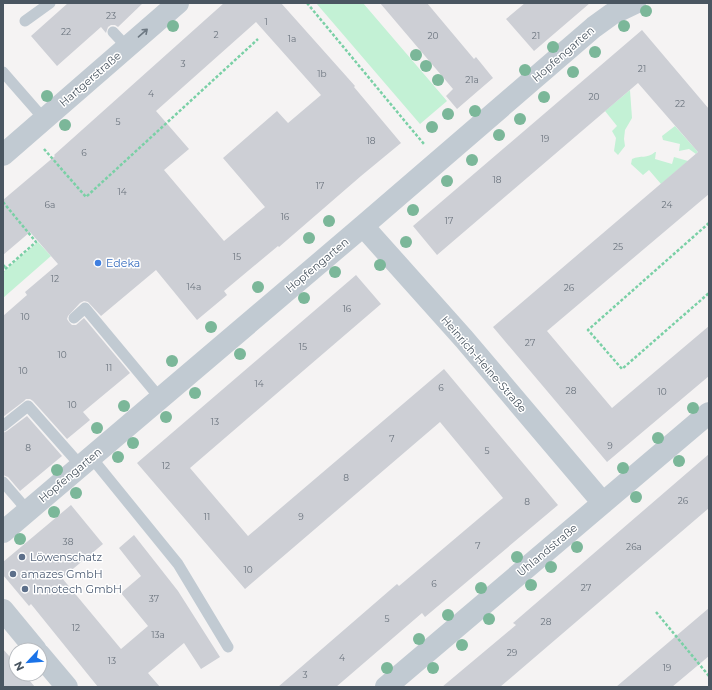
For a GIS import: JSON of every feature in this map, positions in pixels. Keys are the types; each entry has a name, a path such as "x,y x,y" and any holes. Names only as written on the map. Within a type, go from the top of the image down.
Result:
{"street":[{"name":"Hartgerstraße","path":"3,154 36,126 120,40 178,3"},
{"name":"Hopfengarten","path":"3,532 363,226 594,27 612,14 635,3"},
{"name":"Heinrich-Heine-Straße","path":"363,226 464,340 603,503"},
{"name":"Uhlandstraße","path":"386,687 709,413"},
{"path":"3,610 29,642"},
{"path":"48,664 67,687"}],"lane":[{"path":"25,20 50,3"},
{"path":"3,72 36,126"},
{"path":"74,318 85,308 160,398"},
{"path":"3,426 28,406 86,462 178,564 228,647"},
{"path":"3,482 28,511"}],"path":[{"path":"307,3 428,148"},
{"path":"36,126 86,197 258,39"},
{"path":"3,202 36,242 3,271"},
{"path":"709,223 588,330 622,369 709,293"},
{"path":"3,265 6,268"},
{"path":"656,612 709,676"}],"green space":[{"path":"316,3 363,3 447,101 420,124"},
{"path":"630,90 632,118 625,130 625,146 618,155 614,151 616,138 612,131 617,126 605,111"},
{"path":"675,126 698,152 696,154 689,149 679,151 680,144 663,140 662,136"},
{"path":"655,152 655,159 672,164 674,157 688,161 661,184 649,170 643,175 631,164 632,159 647,156"},
{"path":"38,242 51,256 3,298 3,272"}],"building":[{"path":"68,3 143,3 118,27 111,25 108,27 106,33 101,27 57,66 31,36"},
{"path":"224,3 281,3 355,86 354,87 401,143 279,247 278,246 224,291 227,295 197,320 156,270 101,316 88,302 84,301 80,303 68,316 67,319 69,322 72,325 76,325 84,318 130,373 83,412 90,420 67,439 30,399 26,399 3,417 3,316 27,295 25,292 58,264 30,232 3,255 3,200 55,156 54,155","holes":["256,22 321,95 288,123 277,111 223,158 265,207 224,241 164,170 189,149 156,111"]},
{"path":"380,3 427,3 474,59 476,57 493,78 457,109 446,96 453,89"},
{"path":"525,3 590,3 534,51 506,19"},
{"path":"642,30 709,109 709,194 547,331 612,408 709,326 709,376 607,462 493,327 698,152 638,83 437,255 413,226"},
{"path":"356,275 381,304 190,468 248,536 444,369 558,505 425,617 422,613 336,687 278,687 397,584 399,586 503,498 440,422 245,589 137,463"},
{"path":"27,416 62,456 20,491 8,477 3,475 3,433"},
{"path":"709,454 709,508 500,687 442,687 516,625 513,623"},
{"path":"71,505 103,544 62,578 121,649 148,626 121,593 141,576 119,548 134,535 178,591 220,657 201,669 184,643 148,673 160,687 98,687 31,604 29,606 3,575 3,562"},
{"path":"709,608 709,656 672,687 616,687"},
{"path":"3,649 8,655 8,682 31,682 35,687 3,687"}],"place":[{"name":"Edeka","path":"98,263"},
{"name":"Löwenschatz","path":"22,557"},
{"name":"amazes GmbH","path":"13,574"},
{"name":"Innotech GmbH","path":"25,589"}]}
